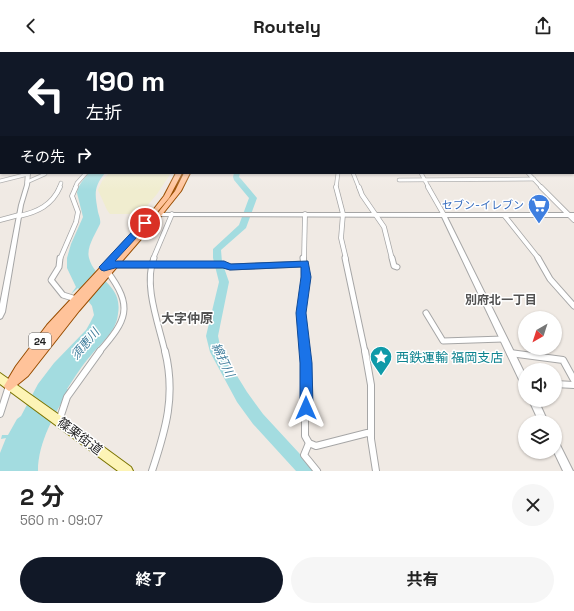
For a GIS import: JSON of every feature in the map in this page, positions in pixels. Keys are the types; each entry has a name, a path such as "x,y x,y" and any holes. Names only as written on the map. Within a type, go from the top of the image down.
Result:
{"main road":[{"name":"24","path":"9,386 25,373 104,271 115,265 156,215 178,174"},
{"name":"24","path":"9,386 19,369 50,328 178,191 186,174"},
{"name":"篠栗街道","path":"0,378 19,394 85,438 97,449 127,471"}],"street":[{"path":"0,181 24,174"},
{"path":"0,316 28,174"},
{"path":"27,182 45,174"},
{"path":"76,299 63,295 51,280 59,267 60,259 76,222 78,212 72,196 77,183 85,174"},
{"path":"338,174 336,189 343,214 341,238 369,369 371,385 371,434 376,471"},
{"path":"353,174 362,195 384,227 394,266 397,267"},
{"path":"422,174 470,265 503,339 518,368"},
{"path":"529,174 572,215 574,220"},
{"path":"398,180 534,179"},
{"path":"0,220 35,213 49,204 55,197 61,183"},
{"path":"152,471 167,415 171,384 170,371 150,289 151,265 172,214"},
{"path":"305,214 303,255 306,277 301,305 301,320 306,363 305,436 309,443 316,446 367,433 371,434"},
{"path":"156,215 572,215"},
{"path":"504,215 543,265 550,279 574,306"},
{"path":"115,265 224,265 230,267 305,264"},
{"path":"56,418 67,397 96,356 117,332 123,319 125,306 119,287 104,271"},
{"path":"426,313 443,341 503,339"},
{"path":"510,353 519,352 563,360 574,380"},
{"path":"562,384 574,385"},
{"path":"0,414 9,386"},
{"path":"309,443 304,455 317,471"},
{"path":"562,459 568,471"}],"shaded area":[{"path":"108,174 170,174 157,194 141,213 138,214 110,214 98,190 102,181"}],"water":[{"name":"須恵川","path":"88,174 104,174 98,183 96,191 100,224 90,245 88,254 92,266 113,289 118,304 117,320 112,331 85,362 67,389 70,389 53,418 44,439 38,471 0,471 0,453 6,438 1,439 2,435 8,435 17,419 21,416 38,384 54,363 86,330 94,315 92,306 78,288 71,294 76,287 67,268 67,258 71,244 83,217 77,193 82,182"}],"waterway":[{"name":"綿打川","path":"237,174 236,177 238,180 253,198 243,226 217,249 217,258 224,282 212,336 216,352 242,397 258,419 306,471"}],"place":[{"name":"セブン-イレブン","path":"539,224"},
{"name":"西鉄運輸 福岡支店","path":"381,376"}],"district":[{"name":"別府北一丁目","path":"501,300"},
{"name":"大字仲原","path":"187,318"}],"route":[{"path":"145,223 104,267 115,265 224,265 230,267 305,264 306,277 301,305 301,320 306,363 306,408"}]}
